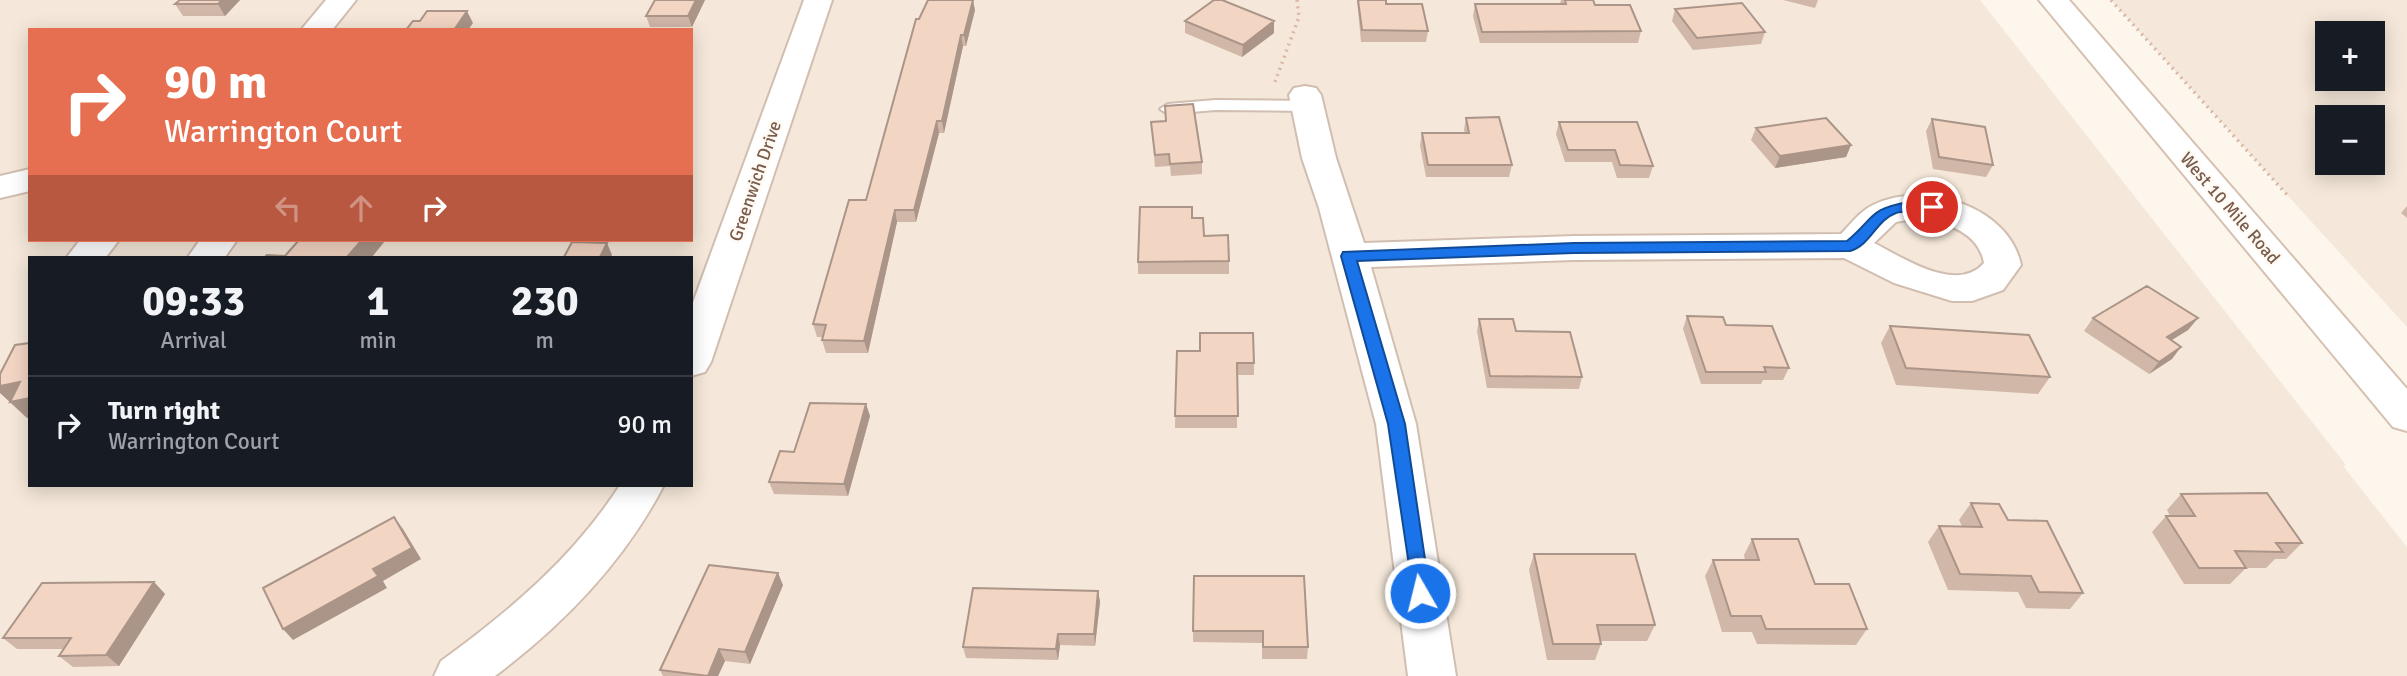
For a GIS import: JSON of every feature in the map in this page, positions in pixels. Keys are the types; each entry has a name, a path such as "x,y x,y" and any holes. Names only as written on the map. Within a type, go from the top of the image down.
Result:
{"street":[{"path":"318,28 342,0"},
{"name":"Greenwich Drive","path":"693,356 818,0"},
{"name":"West 10 Mile Road","path":"2053,0 2407,416"},
{"path":"1294,98 1319,158 1396,424 1432,676"},
{"path":"0,187 28,180"},
{"path":"86,256 99,242"},
{"path":"207,256 217,242"},
{"path":"1349,256 1574,248 1850,246"},
{"path":"458,676 510,638 581,573 624,519 642,487"}],"lane":[{"path":"1167,109 1294,98"}],"path":[{"path":"1294,98 1299,17 1297,0"},
{"path":"2111,0 2290,197"}],"shaded area":[{"path":"0,0 1980,0 2346,465 2343,466 2407,547 2407,676 0,676"},
{"path":"2111,0 2407,0 2407,327"}],"building":[{"path":"180,0 222,0 218,4 175,4"},
{"path":"655,0 696,0 688,16 646,16"},
{"path":"928,0 973,0 964,35 961,35 942,121 937,121 914,210 895,210 864,341 822,340 826,325 813,324 849,200 866,200 916,19 919,19"},
{"path":"1214,0 1222,0 1274,21 1243,45 1185,21"},
{"path":"1358,0 1386,0 1386,4 1422,4 1428,31 1362,30"},
{"path":"1565,0 1593,0 1595,5 1630,5 1641,31 1482,32 1475,4 1566,4"},
{"path":"1742,3 1765,32 1697,38 1675,9"},
{"path":"427,11 467,11 455,28 408,28 413,21 420,21"},
{"path":"1193,104 1202,162 1170,164 1169,154 1155,155 1151,122 1166,121 1165,106"},
{"path":"1499,117 1512,165 1428,165 1422,133 1469,133 1466,118"},
{"path":"1826,118 1851,145 1780,156 1756,128"},
{"path":"1932,119 1985,127 1993,165 1939,157"},
{"path":"1559,122 1637,122 1653,166 1620,165 1615,150 1568,150"},
{"path":"1140,207 1192,207 1192,218 1203,218 1204,236 1228,235 1229,261 1138,262"},
{"path":"297,242 360,242 348,256 285,256"},
{"path":"572,242 607,243 600,256 565,256"},
{"path":"2147,286 2198,318 2167,337 2181,347 2159,362 2093,318"},
{"path":"1687,316 1723,317 1726,325 1772,326 1789,368 1764,367 1766,372 1706,372"},
{"path":"1479,319 1513,319 1516,331 1570,332 1582,377 1490,376"},
{"path":"1890,326 2029,335 2050,377 1906,368"},
{"path":"1200,333 1253,333 1254,363 1237,363 1238,416 1175,416 1177,351 1200,351"},
{"path":"28,343 28,398 10,402 20,382 0,386 0,374 15,345"},
{"path":"810,403 866,404 844,484 769,482 780,451 794,452"},
{"path":"2267,493 2302,543 2276,543 2283,552 2235,551 2246,568 2199,568 2166,516 2195,516 2181,494"},
{"path":"1971,503 1999,504 2008,520 2047,521 2083,593 2039,592 2031,576 1960,574 1939,526 1982,527"},
{"path":"394,517 412,548 373,569 378,576 283,629 263,588"},
{"path":"1752,539 1798,539 1815,584 1849,584 1867,629 1766,629 1761,616 1731,616 1713,560 1759,560"},
{"path":"1534,554 1635,554 1655,625 1597,625 1601,644 1553,644"},
{"path":"709,565 778,573 745,652 719,649 708,676 660,670"},
{"path":"1194,576 1304,576 1308,647 1263,647 1263,631 1193,631"},
{"path":"154,582 106,655 59,656 71,638 3,638 42,583"},
{"path":"973,588 1098,591 1094,634 1058,634 1056,649 963,647"}],"route":[{"path":"1420,593 1396,424 1349,256 1574,248 1850,246 1865,234 1876,218 1891,210 1909,206 1932,207"}]}
